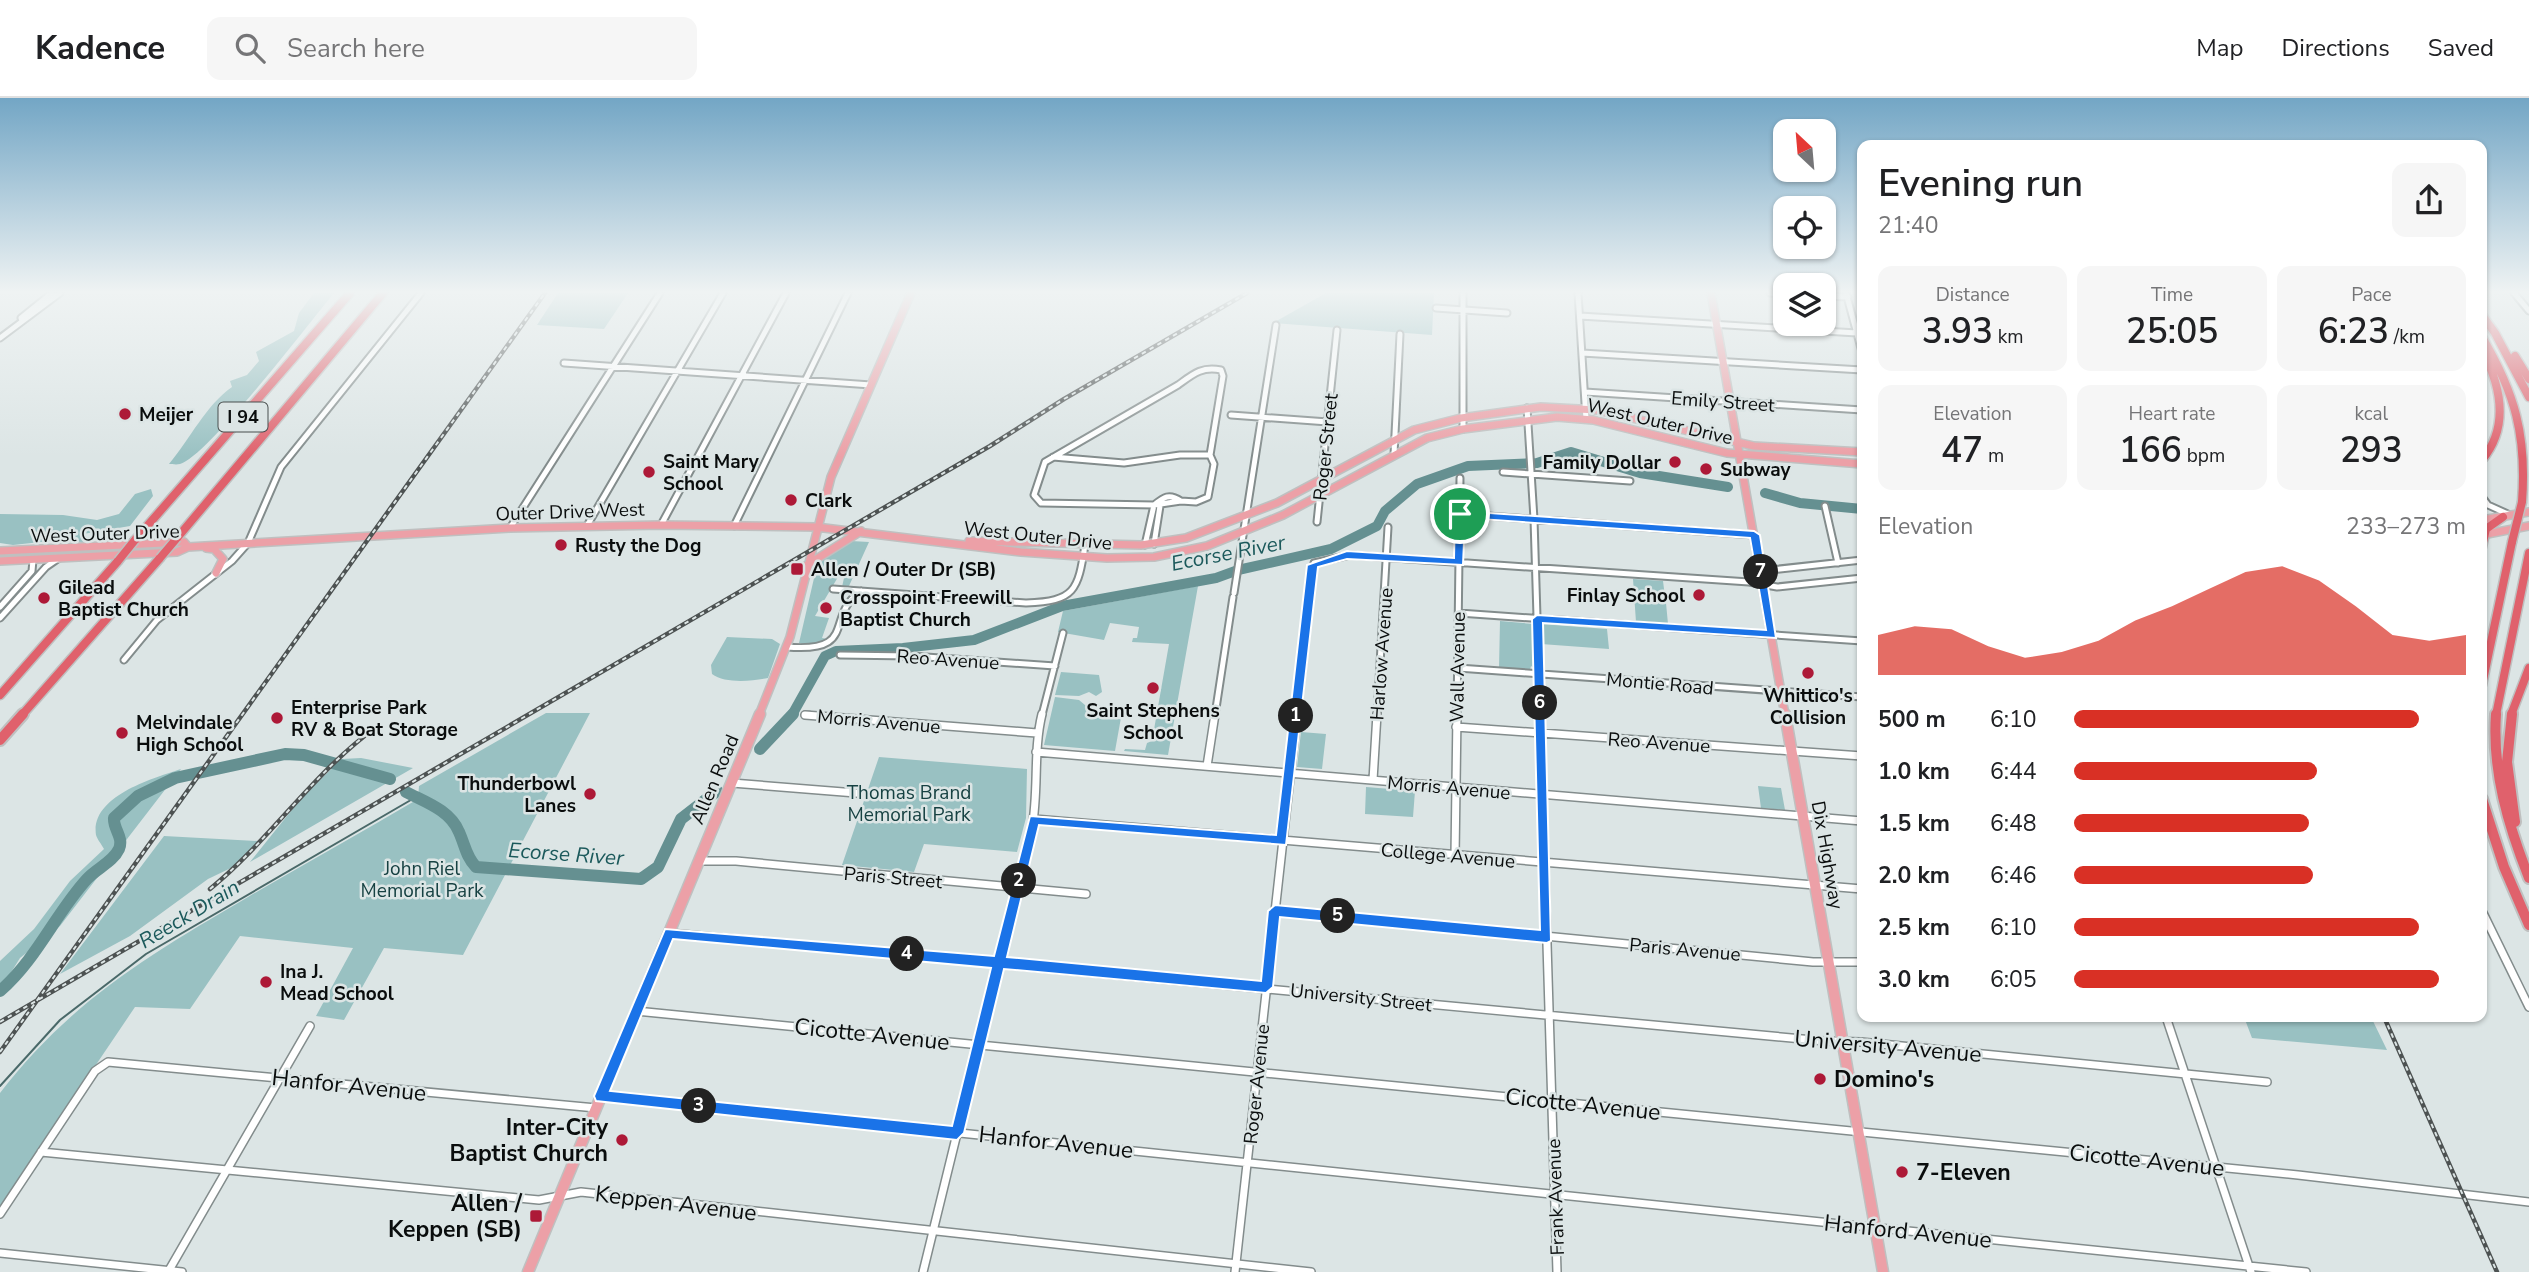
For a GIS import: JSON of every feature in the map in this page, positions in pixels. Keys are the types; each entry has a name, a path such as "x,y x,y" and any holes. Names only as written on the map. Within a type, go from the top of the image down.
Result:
{"highway":[{"name":"I 94","path":"0,695 302,348"},
{"name":"I 94","path":"0,740 160,558 337,348"},
{"path":"2487,661 2522,502 2526,453 2519,406 2505,373 2489,348"},
{"path":"2503,348 2529,397"},
{"path":"2508,348 2529,379"},
{"path":"2487,361 2495,379 2500,407 2495,440 2487,452"},
{"path":"2487,529 2507,516"},
{"path":"2529,553 2516,623 2501,677 2495,727 2500,779 2514,837 2529,878"},
{"path":"2514,837 2515,822 2508,781 2507,732 2515,696 2529,668"},
{"path":"2487,814 2504,867 2529,925"}],"main road":[{"name":"Allen Road","path":"528,1272 787,647 831,477 887,348"},
{"name":"Dix Highway","path":"1721,348 1883,1272"},
{"name":"West Outer Drive","path":"952,542 1149,545 1196,536 1247,516 1321,481 1395,438 1426,426 1527,408 1586,408 1738,443 1857,452"},
{"name":"West Outer Drive","path":"952,542 1021,552 1125,559 1163,556 1207,546 1244,531 1320,497 1427,438 1463,429 1557,417 1586,419 1740,455 1857,464"},
{"path":"1710,449 1714,439"},
{"path":"1768,447 1770,458"},
{"path":"1813,450 1815,461"},
{"path":"2487,519 2529,512"},
{"name":"Outer Drive West","path":"191,547 587,524 816,527 952,542"},
{"path":"2487,533 2529,526"},
{"path":"807,565 861,531"},
{"name":"West Outer Drive","path":"2,552 184,542 191,547"},
{"name":"West Outer Drive","path":"0,561 177,552 191,547"},
{"path":"191,547 214,549 220,554 222,564 216,573"}],"street":[{"path":"124,660 157,620 216,573 248,543 281,467 377,348"},
{"path":"510,528 625,348"},
{"path":"587,524 691,348"},
{"path":"661,524 756,348"},
{"path":"734,526 822,348"},
{"path":"1206,766 1272,348"},
{"name":"Roger Street","path":"1317,522 1335,348"},
{"path":"1395,454 1399,348"},
{"path":"1462,348 1463,429"},
{"path":"1582,348 1586,419"},
{"path":"1582,353 1857,370"},
{"path":"564,363 871,385"},
{"path":"1149,545 1157,505 1161,498 1168,496 1181,501 1196,502 1208,497 1214,464 1210,455 1223,373 1220,369 1208,367 1198,370 1178,386 1045,462 1034,495 1038,501 1157,505"},
{"name":"Emily Street","path":"1585,391 1857,410"},
{"name":"Frank Avenue","path":"1527,408 1530,420 1534,519 1557,1272"},
{"path":"1231,415 1328,422"},
{"path":"1053,457 1124,463 1180,455 1210,455"},
{"path":"1503,472 1630,481"},
{"name":"Wall Avenue","path":"1455,856 1460,478"},
{"path":"2487,504 2507,516"},
{"path":"1825,506 1838,563"},
{"path":"1460,514 1754,535"},
{"name":"Harlow Avenue","path":"1373,780 1388,527"},
{"path":"833,589 1026,603 1053,601 1068,596 1077,588 1085,545"},
{"name":"Roger Avenue","path":"1236,1268 1314,563 1347,555 1387,557"},
{"path":"1387,557 1777,587 1857,579"},
{"path":"0,618 46,567 59,558"},
{"path":"0,607 32,571 33,559"},
{"path":"1760,571 1857,561"},
{"path":"787,647 809,648 831,642 837,635 852,597 864,590"},
{"path":"1458,613 1857,641"},
{"path":"923,1272 1034,819 1037,733 1063,633"},
{"name":"Reo Avenue","path":"840,655 912,656 1055,666"},
{"name":"Montie Road","path":"1458,668 1857,697"},
{"name":"Morris Avenue","path":"805,715 1037,733"},
{"name":"Reo Avenue","path":"1456,727 1857,756"},
{"name":"Morris Avenue","path":"1036,752 1857,821"},
{"path":"732,783 881,795"},
{"name":"College Avenue","path":"1034,819 1857,889"},
{"name":"Paris Street","path":"699,861 736,861 1086,894"},
{"name":"Paris Avenue","path":"1275,911 1547,937 1857,962"},
{"path":"2487,921 2529,1007"},
{"name":"University Street","path":"669,933 1266,987 1509,1012"},
{"name":"Cicotte Avenue","path":"636,1011 2216,1166 2529,1202"},
{"name":"University Avenue","path":"1509,1012 2267,1082"},
{"path":"2168,1022 2250,1269"},
{"path":"168,1271 310,1026"},
{"name":"Hanfor Avenue","path":"41,1152 95,1071 108,1062 596,1108"},
{"name":"Hanfor Avenue","path":"601,1096 1510,1189"},
{"path":"0,1214 41,1152"},
{"name":"Keppen Avenue","path":"41,1152 539,1199 581,1192 1236,1268 1311,1272"},
{"name":"Hanford Avenue","path":"1510,1189 2250,1269 2306,1272"},
{"path":"0,1253 182,1272"}],"green space":[{"path":"264,348 290,348 212,438 180,464 169,464 206,413 232,387 230,381 247,375 259,361 256,352"},
{"path":"151,489 153,496 130,526 83,534 85,542 50,541 13,545 0,543 0,514 63,515 97,520 119,514 135,494"},
{"path":"851,541 869,542 849,586 842,587 844,578 838,577 815,616 829,618 822,638 828,639 814,644 799,643 818,561"},
{"path":"1633,579 1663,581 1665,597 1658,597 1659,602 1666,603 1668,624 1636,622"},
{"path":"1198,586 1168,755 1124,751 1145,750 1147,743 1152,741 1169,644 1132,642 1133,638 1137,638 1139,627 1110,623 1104,640 1058,632 1063,611"},
{"path":"1500,621 1533,624 1534,668 1499,668"},
{"path":"1541,624 1607,629 1609,649 1541,644"},
{"path":"727,637 772,639 780,644 768,678 731,680 712,674 711,665"},
{"path":"1061,672 1099,675 1102,692 1096,696 1089,692 1079,696 1055,695"},
{"path":"1055,697 1079,700 1085,705 1101,705 1109,710 1122,712 1115,751 1044,745"},
{"name":"John Riel Memorial Park","path":"546,713 590,713 463,955 384,948 344,1020 316,1016 353,948 240,936 190,1009 135,1007 0,1207 0,1093 55,1031 84,1005 145,960 212,918 418,799 419,786"},
{"path":"1301,732 1326,734 1322,769 1297,767"},
{"name":"Thomas Brand Memorial Park","path":"879,757 1027,769 1026,818 1017,852 924,844 914,872 842,865"},
{"path":"361,758 413,768 250,862 303,796 342,759"},
{"path":"181,769 60,926 20,958 0,990 0,961 34,929 70,881 104,849 96,835 97,821 103,810 113,799 126,791"},
{"path":"1758,786 1781,788 1785,810 1761,808"},
{"path":"1366,787 1415,791 1413,817 1365,814"},
{"path":"164,836 258,841 233,867 208,879 130,936 60,974"},
{"path":"2246,1022 2373,1022 2387,1050 2252,1038"}],"waterway":[{"name":"Ecorse River","path":"792,715 825,656 836,651 903,648 974,640 1062,606 1216,578 1238,570 1331,549 1377,526 1385,511 1417,484 1468,466 1537,463 1571,452 1640,473 1728,487"},
{"name":"Ecorse River","path":"1765,493 1800,503 1857,509"},
{"name":"Ecorse River","path":"760,749 793,714"},
{"name":"Ecorse River","path":"0,991 25,965 87,879 116,854 120,841 114,818 138,796 175,778 285,754 304,755 390,779"},
{"name":"Ecorse River","path":"406,792 450,818 476,867 641,879 658,867 681,819 717,791"},
{"name":"Reeck Drain","path":"0,1086 60,1020 146,954 416,797"}],"railway":[{"path":"37,1000 506,348"},
{"path":"37,1000 990,446 1152,348"},
{"path":"210,889 252,850 331,766 375,728"},
{"path":"0,1022 37,1000"},
{"path":"0,1052 37,1000"},
{"path":"2386,1022 2497,1272"}],"place":[{"name":"Meijer","path":"125,414"},
{"name":"Family Dollar","path":"1675,462"},
{"name":"Subway","path":"1706,469"},
{"name":"Saint Mary School","path":"649,472"},
{"name":"Clark","path":"791,500"},
{"name":"Rusty the Dog","path":"561,545"},
{"name":"Allen / Outer Dr (SB)","path":"797,569"},
{"name":"Finlay School","path":"1699,595"},
{"name":"Gilead Baptist Church","path":"44,598"},
{"name":"Crosspoint Freewill Baptist Church","path":"826,608"},
{"name":"Whittico's Collision","path":"1808,673"},
{"name":"Saint Stephens School","path":"1153,688"},
{"name":"Enterprise Park RV & Boat Storage","path":"277,718"},
{"name":"Melvindale High School","path":"122,733"},
{"name":"Thunderbowl Lanes","path":"590,794"},
{"name":"Ina J. Mead School","path":"266,982"},
{"name":"Domino's","path":"1820,1079"},
{"name":"Inter-City Baptist Church","path":"622,1140"},
{"name":"7-Eleven","path":"1902,1172"},
{"name":"Allen / Keppen (SB)","path":"536,1216"}],"route":[{"path":"1460,514 1459,562 1347,555 1312,565 1282,841 1034,819 999,963 957,1133 601,1096 669,933 687,934 714,937 999,963 1266,987 1275,911 1547,937 1537,619 1772,635 1754,535 1460,514"}]}
